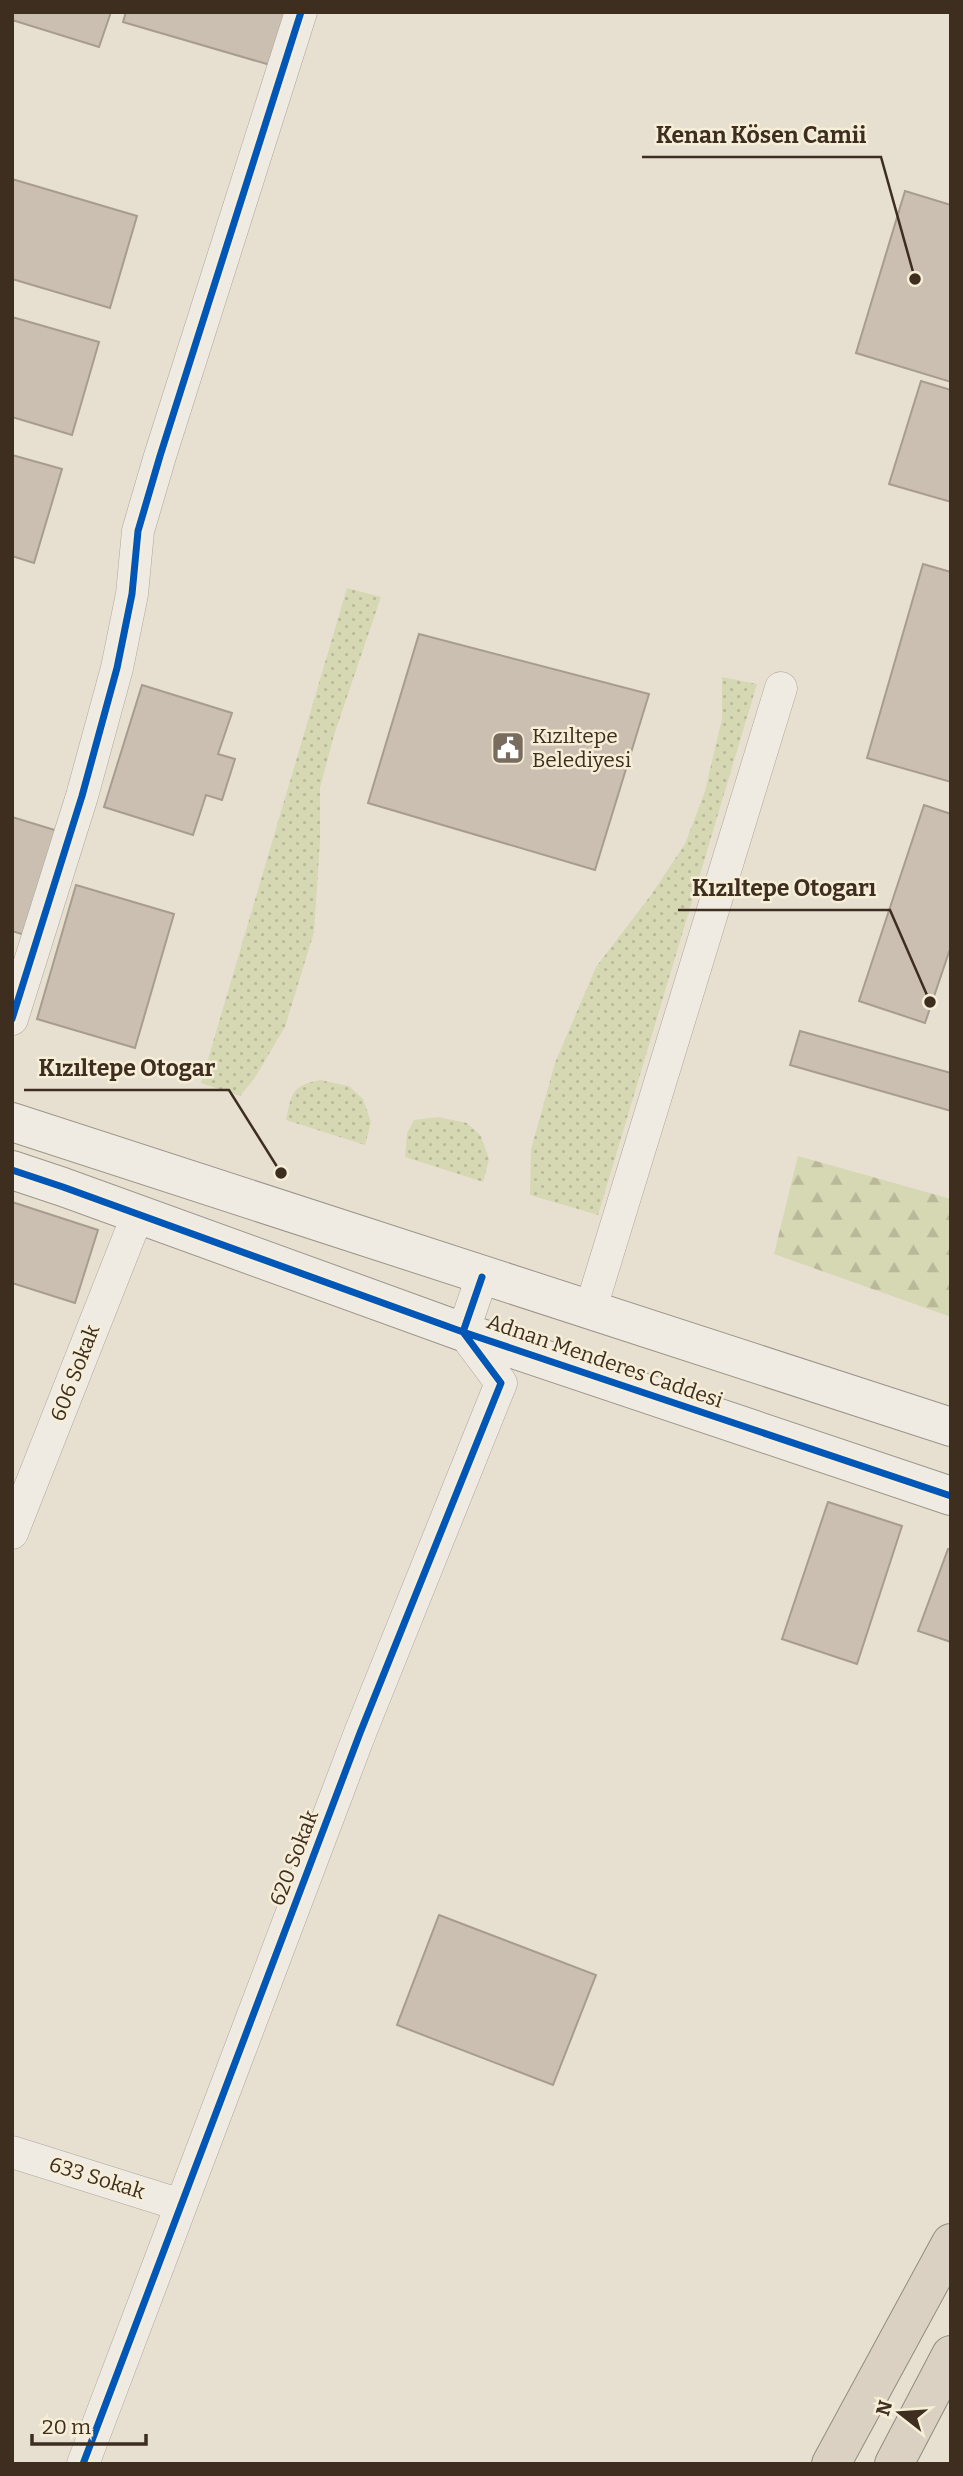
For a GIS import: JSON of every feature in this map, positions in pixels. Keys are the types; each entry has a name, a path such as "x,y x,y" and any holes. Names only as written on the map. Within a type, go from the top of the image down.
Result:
{"highway":[{"path":"831,2464 951,2243"},
{"path":"894,2464 951,2355"}],"street":[{"path":"12,1019 82,796 117,668 132,594 138,531 302,12"},
{"path":"590,1311 781,688"},
{"name":"Adnan Menderes Caddesi","path":"12,1122 482,1277 951,1427"},
{"name":"Adnan Menderes Caddesi","path":"12,1170 463,1332 951,1496"},
{"name":"606 Sokak","path":"12,1533 138,1214"},
{"path":"463,1332 482,1277"},
{"name":"620 Sokak","path":"83,2464 360,1733 501,1383 463,1332"},
{"name":"633 Sokak","path":"12,2152 181,2205"}],"green space":[{"path":"347,588 381,597 334,735 320,788 320,840 314,932 285,1027 254,1079 240,1096 201,1083"},
{"path":"722,677 757,684 598,1215 530,1195 531,1149 555,1063 596,967 651,895 685,844 705,791 722,719"},
{"path":"320,1080 349,1086 363,1099 371,1122 365,1145 286,1120 294,1092 303,1085"},
{"path":"438,1117 467,1123 481,1136 489,1159 483,1182 405,1157 407,1133 414,1120"},
{"path":"798,1156 951,1199 951,1317 774,1254"}],"building":[{"path":"12,12 111,12 99,47 12,20"},
{"path":"126,12 293,12 277,67 123,22"},
{"path":"12,179 137,216 110,308 12,279"},
{"path":"905,191 951,205 951,382 856,353"},
{"path":"12,317 99,342 72,435 12,417"},
{"path":"921,381 951,390 951,502 889,484"},
{"path":"12,455 62,469 34,563 12,556"},
{"path":"923,564 951,572 951,782 867,758"},
{"name":"Kızıltepe Belediyesi","path":"419,634 649,694 595,870 368,803"},
{"path":"142,685 232,713 218,754 235,759 222,800 206,795 193,835 104,807"},
{"path":"924,805 951,814 951,946 925,1023 859,1001"},
{"path":"12,817 61,832 28,936 12,931"},
{"path":"76,885 174,914 135,1048 37,1019"},
{"path":"800,1031 951,1073 951,1111 790,1065"},
{"path":"12,1202 98,1230 75,1303 12,1283"},
{"path":"828,1502 902,1526 857,1664 782,1639"},
{"path":"948,1549 951,1550 951,1642 918,1631"},
{"path":"439,1915 596,1975 553,2085 397,2025"}],"cycle path":[{"path":"12,1019 82,796 117,668 132,594 138,531 301,12"},
{"path":"12,1170 463,1332 951,1496"},
{"path":"83,2464 360,1733 501,1383 463,1332 482,1277"}],"place":[{"name":"Kenan Kösen Camii","path":"915,279"},
{"name":"Kızıltepe Belediyesi","path":"508,748"},
{"name":"Kızıltepe Otogarı","path":"930,1002"},
{"name":"Kızıltepe Otogar","path":"281,1173"}]}
